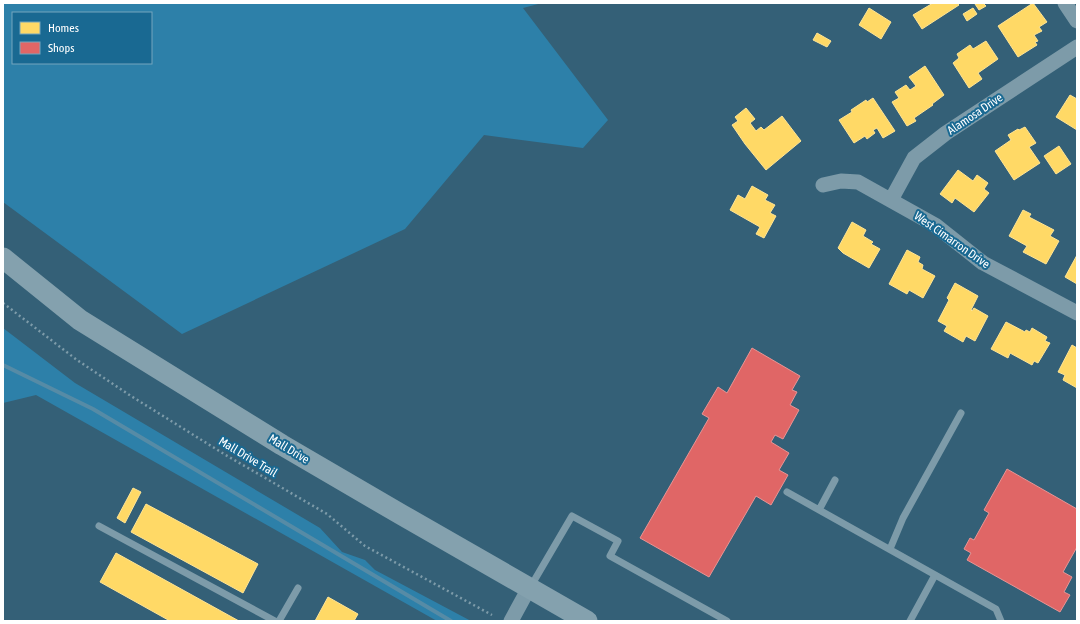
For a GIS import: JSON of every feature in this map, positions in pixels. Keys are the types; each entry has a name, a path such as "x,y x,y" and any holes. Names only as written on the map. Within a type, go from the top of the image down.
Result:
{"main road":[{"name":"Mall Drive","path":"3,258 80,320 282,445 587,621"}],"street":[{"path":"1065,3 1077,21"},
{"name":"Alamosa Drive","path":"891,200 914,158 946,133 1077,47"},
{"name":"West Cimarron Drive","path":"823,186 841,181 858,182 935,225 958,245 983,263 1077,313"},
{"path":"511,621 530,588"}],"lane":[{"path":"890,549 903,518 961,414"},
{"path":"819,510 835,480"},
{"path":"787,492 996,609 1001,621"},
{"path":"530,588 572,516 618,541 610,556 727,621"},
{"path":"100,526 275,621"},
{"path":"910,621 935,575"},
{"path":"279,621 298,588"}],"path":[{"name":"Mall Drive Trail","path":"3,302 76,360 130,396 224,454 327,514 365,546 492,614"}],"shaded area":[{"path":"3,3 542,3 523,8 608,120 583,148 484,135 405,229 182,334 3,202"},
{"path":"3,328 75,383 320,528 342,552 365,560 375,570 471,621 437,621 36,395 3,403"}],"building: Homes":[{"path":"933,3 957,3 959,5 922,29 913,15"},
{"path":"983,3 986,6 979,10 975,4"},
{"path":"1033,3 1047,22 1039,27 1042,31 1034,35 1038,41 1035,42 1037,45 1018,57 998,26"},
{"path":"869,8 891,22 881,39 859,25"},
{"path":"973,8 977,14 967,21 963,14"},
{"path":"817,33 831,41 827,47 813,40"},
{"path":"986,41 998,59 978,73 982,79 969,88 953,63 959,58 957,54 970,45 973,49"},
{"path":"925,66 944,95 932,104 933,105 914,118 916,121 907,126 892,102 899,98 895,92 906,85 910,90 916,86 909,77"},
{"path":"1070,95 1077,99 1077,130 1056,117"},
{"path":"873,98 895,131 883,138 877,128 873,130 875,133 867,139 865,136 854,143 839,120 852,112 851,110 866,100 867,102"},
{"path":"746,108 755,119 750,123 756,131 761,127 764,130 782,116 801,141 766,170 732,125 738,121 735,117"},
{"path":"1025,127 1036,143 1029,147 1040,163 1014,180 995,151 1011,140 1008,135"},
{"path":"1059,146 1071,164 1056,174 1044,156"},
{"path":"958,170 973,181 977,175 988,183 984,189 989,193 974,212 955,198 952,203 940,194"},
{"path":"752,186 768,195 765,200 775,205 770,213 776,216 764,238 756,234 760,227 730,210 738,195 745,199"},
{"path":"1023,210 1031,214 1029,217 1054,230 1050,236 1059,241 1046,264 1023,252 1027,246 1009,236"},
{"path":"852,222 866,230 863,236 873,242 871,244 880,249 869,268 843,253 838,248"},
{"path":"907,250 920,257 918,262 923,265 922,269 935,276 923,298 909,290 907,294 889,284"},
{"path":"1077,255 1077,284 1065,277"},
{"path":"955,283 978,296 971,310 972,311 974,308 988,316 975,341 966,336 963,342 944,331 947,326 938,321 949,300 947,298"},
{"path":"1006,322 1025,332 1026,330 1030,332 1032,328 1047,337 1045,341 1050,343 1038,363 1034,361 1032,365 1010,353 1008,358 991,349"},
{"path":"1072,345 1077,348 1077,388 1063,380 1065,375 1058,372"},
{"path":"133,488 141,492 125,523 117,518"},
{"path":"146,504 258,564 243,593 131,532"},
{"path":"116,553 239,621 170,621 100,582"},
{"path":"328,597 358,614 354,621 315,621"}],"building: Shops":[{"path":"752,348 800,376 792,390 797,392 790,405 799,410 783,439 775,435 771,442 789,453 779,470 788,475 771,505 756,496 709,577 640,538 709,418 702,414 718,387 727,393"},
{"path":"1007,469 1077,509 1077,547 1063,572 1072,577 1064,592 1070,595 1060,612 967,560 971,553 964,549 970,538 974,540 989,513 984,510"}],"waterway":[{"path":"3,365 93,409 451,621"}]}
